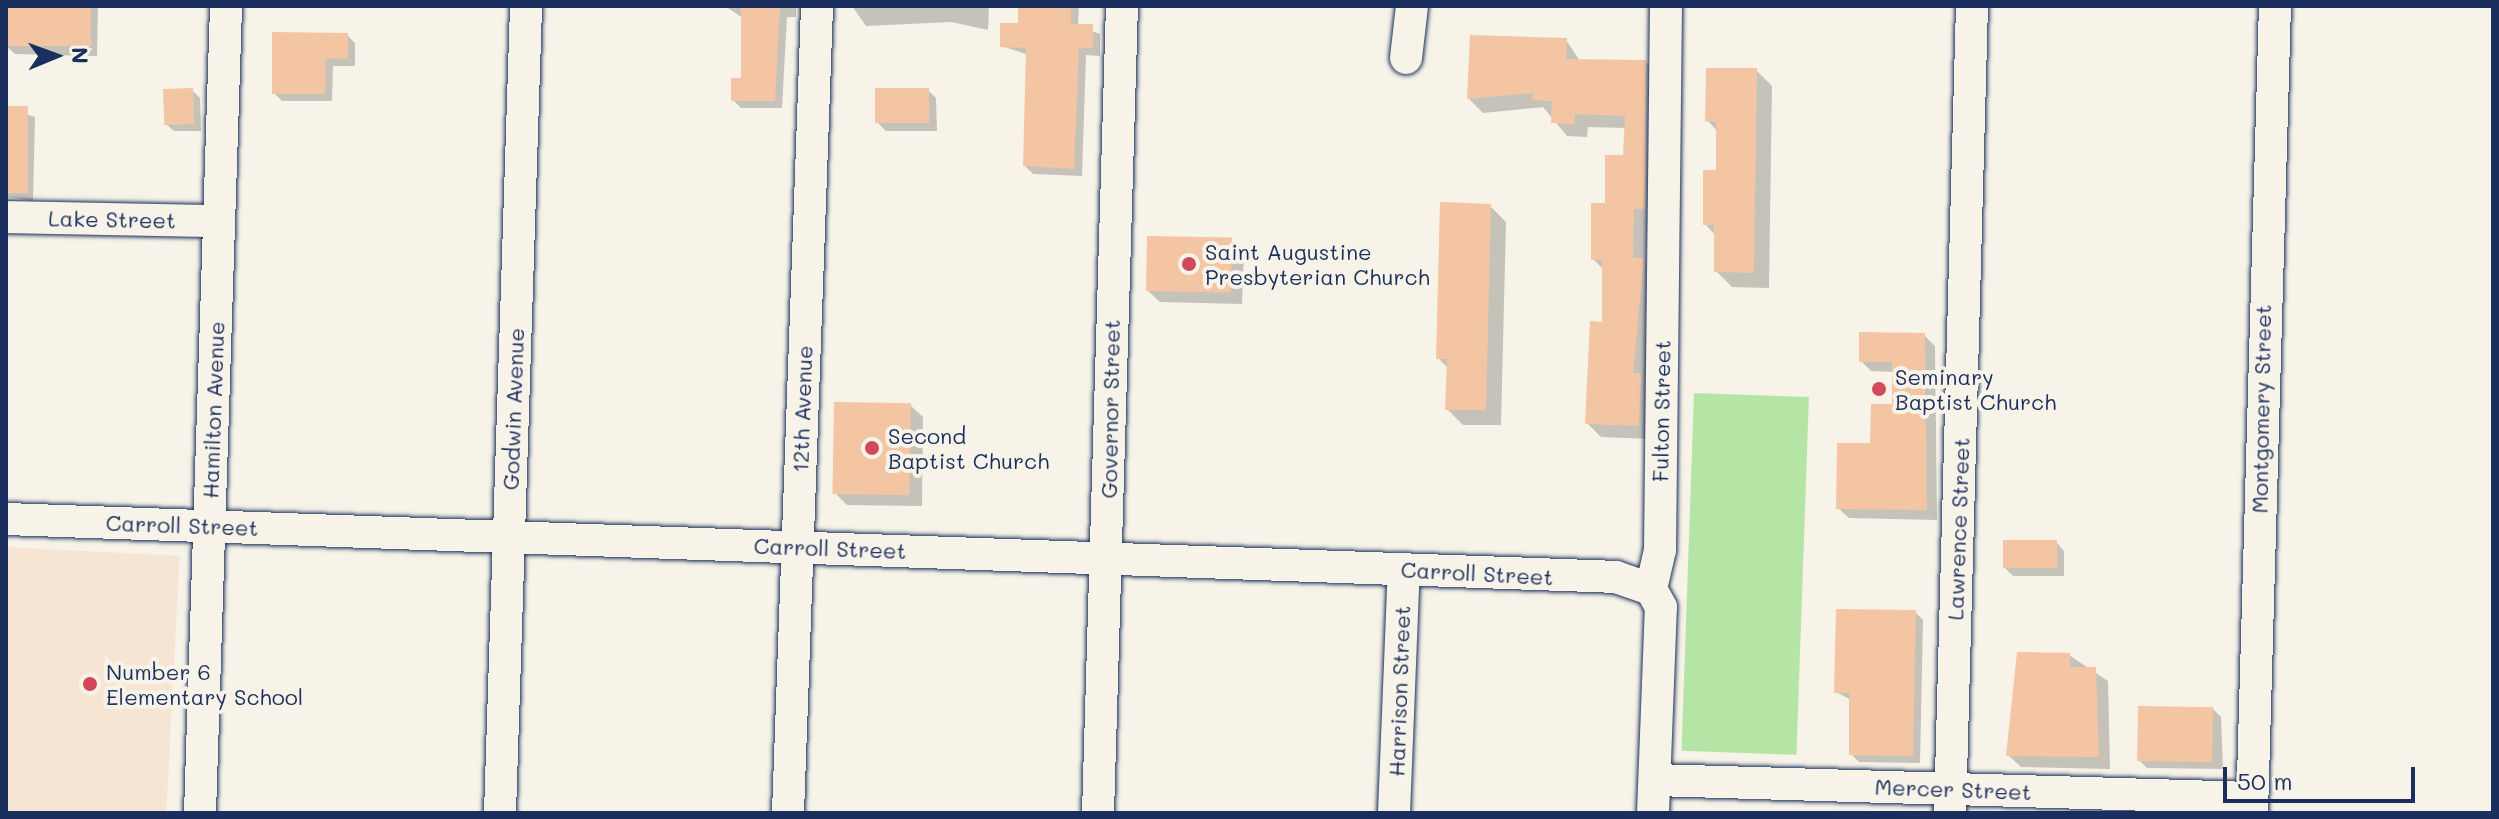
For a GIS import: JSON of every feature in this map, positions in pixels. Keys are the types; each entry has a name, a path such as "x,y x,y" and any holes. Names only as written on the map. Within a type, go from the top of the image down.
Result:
{"street":[{"name":"Hamilton Avenue","path":"200,813 226,6"},
{"name":"Godwin Avenue","path":"500,813 526,6"},
{"name":"12th Avenue","path":"788,813 817,6"},
{"name":"Governor Street","path":"1098,813 1122,6"},
{"path":"1406,58 1412,6"},
{"name":"Fulton Street","path":"1653,813 1661,607 1651,589 1660,550 1666,6"},
{"name":"Lawrence Street","path":"1950,801 1972,6"},
{"name":"Montgomery Street","path":"2252,806 2275,6"},
{"name":"Lake Street","path":"6,217 219,221"},
{"name":"Carroll Street","path":"6,519 1616,577 1651,589"},
{"name":"Harrison Street","path":"1394,813 1404,569"},
{"name":"Mercer Street","path":"1655,780 1950,801 2252,806"}],"shaded area":[{"name":"Number 6 Elementary School","path":"6,547 180,556 166,813 6,813"}],"green space":[{"path":"1694,393 1809,397 1796,755 1682,751"}],"building":[{"path":"6,6 91,6 91,46 6,46"},
{"path":"741,6 780,6 775,101 731,101 731,78 741,78"},
{"path":"1018,6 1071,6 1071,24 1093,24 1093,48 1079,48 1074,169 1023,166 1026,48 1000,47 1000,23 1018,23"},
{"path":"272,32 348,33 348,59 326,58 325,94 272,94"},
{"path":"1470,35 1567,38 1566,59 1646,60 1645,209 1634,209 1633,258 1644,258 1633,373 1641,373 1639,426 1585,424 1590,321 1602,322 1602,260 1591,260 1591,203 1605,203 1605,155 1623,155 1625,116 1575,114 1574,124 1551,123 1552,101 1532,100 1533,93 1467,99"},
{"path":"1706,68 1757,68 1754,273 1714,272 1714,225 1703,225 1703,170 1716,170 1716,122 1705,121"},
{"path":"193,88 194,124 164,125 163,89"},
{"path":"875,88 929,88 929,123 875,123"},
{"path":"6,106 28,106 28,193 6,193"},
{"path":"1440,202 1491,204 1486,410 1445,410 1447,359 1436,359"},
{"name":"Saint Augustine Presbyterian Church","path":"1147,236 1232,237 1231,292 1146,291"},
{"path":"1859,332 1925,333 1927,510 1836,509 1837,443 1870,443 1871,404 1892,404 1892,362 1859,362"},
{"name":"Second Baptist Church","path":"834,402 911,403 909,495 832,494"},
{"path":"2003,540 2057,540 2057,568 2003,568"},
{"path":"1836,609 1916,610 1913,756 1849,755 1849,693 1834,693"},
{"path":"2017,652 2070,653 2070,667 2096,667 2099,757 2006,756"},
{"path":"2138,706 2213,707 2212,762 2137,761"}],"place":[{"name":"Saint Augustine Presbyterian Church","path":"1189,264"},
{"name":"Seminary Baptist Church","path":"1879,389"},
{"name":"Second Baptist Church","path":"872,448"},
{"name":"Number 6 Elementary School","path":"90,684"}]}
